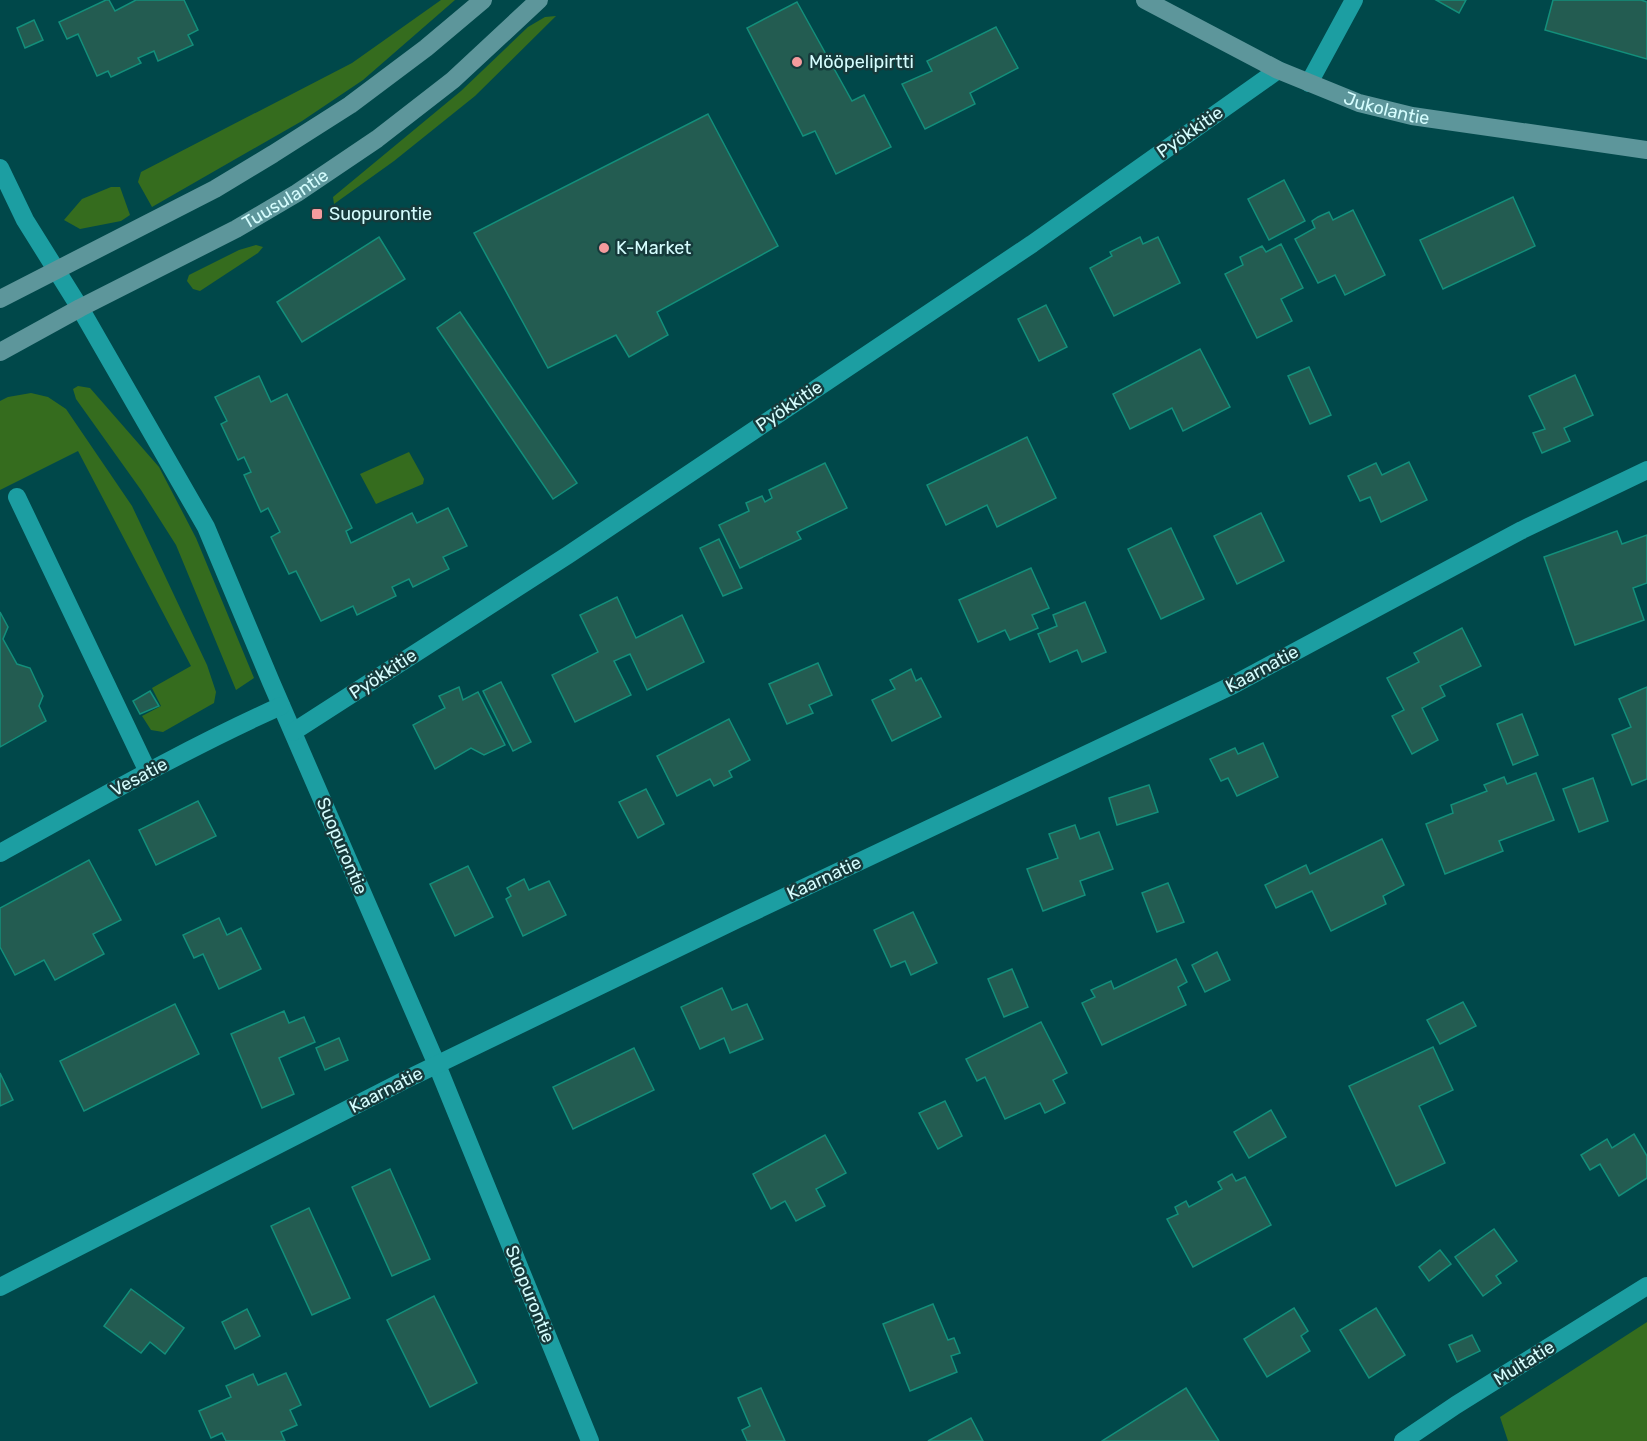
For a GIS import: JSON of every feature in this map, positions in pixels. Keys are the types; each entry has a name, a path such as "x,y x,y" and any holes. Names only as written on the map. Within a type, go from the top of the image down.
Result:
{"main road":[{"path":"0,298 215,189 273,154 350,105 426,48 483,0"},
{"name":"Tuusulantie","path":"0,352 80,308 236,229 297,193 377,140 453,80 539,0"},
{"name":"Jukolantie","path":"1145,0 1278,70 1359,103 1412,116 1647,150"}],"street":[{"path":"1310,83 1354,0"},
{"name":"Pyökkitie","path":"293,732 568,555 1032,244 1278,70"},
{"name":"Suopurontie","path":"0,168 25,220 80,308 206,527 437,1065 590,1441"},
{"name":"Kaarnatie","path":"0,1287 437,1065 784,897 1233,685 1522,530 1647,470"},
{"path":"17,497 148,772"},
{"name":"Vesatie","path":"0,853 148,772 244,722 281,706"},
{"name":"Multatie","path":"1403,1441 1456,1405 1647,1286"}],"green space":[{"path":"441,0 455,0 363,80 302,121 152,207 138,182 141,172 352,63"},
{"path":"556,16 475,96 394,161 334,204 333,197 461,91 528,27 545,17"},
{"path":"111,187 120,187 130,215 121,221 80,229 64,220 82,199"},
{"path":"256,245 263,247 258,253 200,291 193,289 187,281 189,275 239,250"},
{"path":"78,386 90,388 159,467 196,538 254,678 236,690 176,545 141,490 76,399 73,389"},
{"path":"31,393 48,397 66,409 132,506 207,665 216,692 214,703 163,732 151,730 142,716 161,706 152,688 191,666 78,451 0,490 0,401 8,397"},
{"path":"409,452 424,479 423,484 376,504 360,474"},
{"path":"1647,1322 1647,1441 1508,1441 1500,1417"}],"building":[{"path":"109,0 115,11 136,0 184,0 198,30 188,35 193,45 158,61 154,51 138,58 141,63 111,77 108,71 97,76 78,34 67,39 59,22"},
{"path":"1436,0 1466,0 1459,13"},
{"path":"1553,0 1641,0 1647,2 1647,59 1545,30"},
{"name":"Mööpelipirtti","path":"797,2 852,101 864,95 891,147 836,174 815,131 803,136 747,28"},
{"path":"34,20 43,40 25,48 17,28"},
{"path":"996,27 1018,68 970,93 975,104 925,129 902,84 932,71 927,61"},
{"path":"708,114 778,246 657,312 668,335 629,357 616,335 548,368 474,233"},
{"path":"1284,180 1305,221 1269,240 1248,199"},
{"path":"1513,197 1535,246 1443,289 1420,240"},
{"path":"1353,210 1385,275 1345,295 1335,275 1318,283 1295,239 1315,228 1312,221 1318,217 1329,212 1333,220"},
{"path":"379,237 405,279 302,342 277,302"},
{"path":"1140,237 1143,244 1158,237 1180,283 1114,316 1090,268 1112,256 1110,252"},
{"path":"1281,244 1303,288 1281,299 1292,321 1257,338 1225,274 1243,265 1240,257 1262,246 1266,252"},
{"path":"1046,305 1067,347 1039,361 1018,319"},
{"path":"460,312 577,483 553,499 437,328"},
{"path":"1200,349 1230,407 1183,431 1172,408 1130,429 1113,394"},
{"path":"1309,367 1331,415 1310,424 1288,376"},
{"path":"1575,375 1593,415 1564,428 1570,441 1542,453 1533,433 1545,429 1529,396"},
{"path":"259,376 271,402 287,394 352,528 346,531 351,543 412,513 417,523 448,508 467,546 443,557 449,569 413,587 409,579 392,587 396,596 357,615 353,606 321,621 296,571 289,574 271,537 280,532 268,508 261,512 244,475 251,472 244,457 238,460 221,424 227,421 215,397"},
{"path":"1027,437 1056,498 997,527 987,505 946,525 927,485"},
{"path":"1409,462 1427,500 1381,522 1370,497 1360,501 1348,476 1376,463 1382,475"},
{"path":"825,463 847,508 797,532 801,539 740,568 719,525 749,511 746,503 762,496 765,502 772,498 769,490"},
{"path":"1261,513 1284,561 1237,584 1214,536"},
{"path":"1171,528 1204,599 1161,619 1128,549"},
{"path":"1617,531 1622,544 1647,535 1647,583 1633,588 1644,620 1575,645 1544,557"},
{"path":"719,539 742,588 723,596 700,548"},
{"path":"1031,568 1049,608 1032,615 1038,628 1010,640 1005,630 978,642 959,600"},
{"path":"617,597 636,638 682,615 704,662 647,690 630,654 614,661 631,695 575,722 552,675 598,652 580,615"},
{"path":"1085,602 1106,652 1082,662 1077,650 1050,662 1038,634 1057,626 1053,615"},
{"path":"0,612 8,627 3,639 17,664 30,668 43,696 39,706 46,721 0,747"},
{"path":"1462,628 1481,666 1440,686 1445,696 1422,708 1438,740 1412,754 1392,716 1404,710 1387,678 1419,662 1414,653"},
{"path":"818,663 832,695 809,705 813,713 787,724 769,684"},
{"path":"911,669 916,681 921,678 941,717 892,741 872,700 895,689 890,680"},
{"path":"501,682 531,742 513,751 483,691"},
{"path":"459,687 463,700 478,692 505,745 484,755 471,748 435,769 413,725 445,708 439,696"},
{"path":"1647,687 1647,779 1632,785 1612,735 1631,727 1619,699"},
{"path":"150,691 159,706 140,714 133,701"},
{"path":"1522,714 1538,755 1513,765 1497,724"},
{"path":"729,719 750,760 729,771 732,777 714,786 710,779 677,796 657,756"},
{"path":"1263,743 1278,777 1237,796 1228,778 1221,781 1210,759 1235,748 1238,754"},
{"path":"1536,773 1554,820 1499,841 1503,851 1445,874 1426,824 1453,813 1451,805 1487,791 1484,785 1504,777 1507,784"},
{"path":"1593,778 1608,821 1579,832 1563,789"},
{"path":"1149,785 1158,812 1117,825 1109,798"},
{"path":"646,789 664,824 638,838 619,802"},
{"path":"198,801 216,836 156,865 139,830"},
{"path":"1075,825 1080,839 1099,832 1113,869 1080,881 1085,895 1043,911 1027,869 1058,858 1049,834"},
{"path":"1382,839 1404,885 1383,896 1386,904 1331,931 1312,891 1276,908 1265,885 1306,865 1310,874"},
{"path":"89,860 121,920 93,934 104,954 55,980 44,960 15,975 0,947 0,908"},
{"path":"468,866 493,917 455,936 430,884"},
{"path":"524,879 529,890 549,881 566,915 523,936 506,899 511,896 507,888"},
{"path":"1168,883 1184,922 1157,932 1142,893"},
{"path":"913,912 937,963 911,975 905,961 891,967 874,930"},
{"path":"219,918 227,935 241,928 261,969 219,989 203,954 194,958 183,935"},
{"path":"1217,952 1230,980 1205,992 1192,965"},
{"path":"1176,959 1187,982 1178,987 1186,1005 1102,1045 1082,1003 1095,997 1091,990 1111,981 1114,989"},
{"path":"1012,969 1028,1007 1004,1017 988,979"},
{"path":"722,988 732,1010 747,1004 763,1039 730,1053 724,1038 700,1049 681,1007"},
{"path":"1463,1002 1476,1026 1440,1044 1427,1020"},
{"path":"175,1004 199,1054 84,1111 60,1061"},
{"path":"284,1011 289,1023 304,1017 315,1042 279,1058 294,1094 262,1108 231,1034"},
{"path":"1041,1022 1067,1073 1053,1080 1065,1103 1045,1113 1040,1103 1005,1119 985,1077 977,1081 966,1059"},
{"path":"339,1038 348,1060 325,1070 316,1048"},
{"path":"1433,1047 1453,1090 1419,1106 1445,1163 1396,1186 1349,1086"},
{"path":"634,1048 654,1090 573,1129 553,1087"},
{"path":"0,1073 13,1100 0,1106"},
{"path":"945,1101 962,1136 938,1149 919,1113"},
{"path":"1271,1110 1286,1137 1249,1158 1234,1132"},
{"path":"1634,1134 1647,1156 1647,1178 1619,1196 1600,1164 1590,1170 1581,1155 1607,1139 1612,1148"},
{"path":"825,1135 846,1173 816,1189 825,1206 796,1221 785,1201 771,1209 753,1174"},
{"path":"390,1169 430,1259 392,1276 352,1187"},
{"path":"1232,1174 1236,1181 1245,1177 1271,1225 1193,1267 1167,1219 1178,1214 1175,1207 1186,1201 1189,1207 1222,1189 1218,1182"},
{"path":"309,1208 350,1298 312,1315 271,1226"},
{"path":"1494,1229 1517,1261 1496,1276 1501,1283 1483,1296 1455,1257"},
{"path":"1440,1250 1451,1264 1429,1281 1419,1267"},
{"path":"131,1289 184,1328 165,1354 150,1342 141,1353 104,1326"},
{"path":"434,1296 477,1383 430,1407 387,1320"},
{"path":"933,1304 948,1340 954,1338 960,1353 951,1356 957,1372 910,1391 883,1324"},
{"path":"1294,1308 1308,1331 1301,1336 1310,1351 1267,1377 1244,1339"},
{"path":"1376,1308 1405,1355 1369,1378 1340,1330"},
{"path":"247,1309 260,1336 235,1349 222,1322"},
{"path":"1472,1335 1480,1351 1457,1362 1449,1345"},
{"path":"286,1373 301,1405 290,1410 297,1425 281,1432 285,1441 226,1441 222,1433 211,1438 199,1411 231,1397 226,1386 253,1374 258,1385"},
{"path":"761,1388 785,1441 747,1441 742,1430 750,1426 738,1398"},
{"path":"1186,1388 1219,1441 1102,1441"},
{"path":"971,1418 983,1441 928,1441"}],"place":[{"name":"Mööpelipirtti","path":"797,62"},
{"name":"Suopurontie","path":"317,214"},
{"name":"K-Market","path":"604,248"}]}
